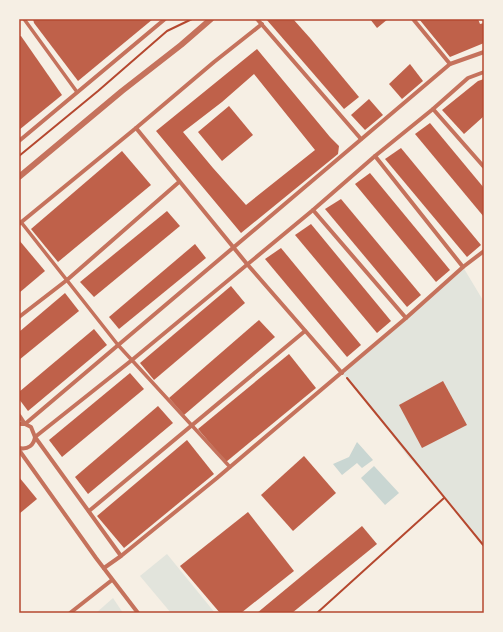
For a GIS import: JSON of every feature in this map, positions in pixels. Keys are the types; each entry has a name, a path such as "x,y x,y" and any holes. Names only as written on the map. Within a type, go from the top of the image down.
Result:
{"street":[{"path":"24,19 77,92"},
{"path":"19,141 165,19"},
{"path":"19,177 211,19"},
{"path":"257,19 361,139"},
{"path":"413,19 450,64"},
{"path":"230,467 118,345 20,223 262,24"},
{"path":"25,424 450,64 484,52"},
{"path":"138,613 112,580 19,449 31,446 35,437 132,360 314,210 375,156 468,78 484,72"},
{"path":"433,108 484,167"},
{"path":"136,128 247,264 342,373"},
{"path":"375,156 464,267"},
{"path":"19,317 67,280 179,182"},
{"path":"314,210 406,318"},
{"path":"104,568 122,556 230,467 484,251"},
{"path":"89,511 305,331"},
{"path":"19,415 25,424"},
{"path":"19,424 25,424 31,427 35,437 122,556"},
{"path":"70,613 112,580"}],"path":[{"path":"19,156 98,91 167,31 192,19"},
{"path":"342,373 484,546"},
{"path":"317,613 444,498"}],"shaded area":[{"path":"463,267 484,302 484,544 434,483 409,458 372,408 342,373"},
{"path":"357,442 373,460 362,468 357,463 342,475 333,464 349,457"},
{"path":"374,466 399,493 385,505 361,478"},
{"path":"167,554 215,613 171,613 140,576"},
{"path":"113,598 123,613 96,613"}],"building":[{"path":"33,19 153,19 78,81 34,23"},
{"path":"266,19 293,19 359,97 344,109"},
{"path":"370,19 388,19 377,28"},
{"path":"419,19 478,19 480,24 484,23 484,43 450,57"},
{"path":"19,36 21,36 62,95 19,130"},
{"path":"257,49 339,146 338,154 241,233 156,131","holes":["254,74 315,150 246,205 183,132 222,102"]},
{"path":"410,64 423,81 402,99 389,84"},
{"path":"484,79 484,116 464,134 442,110 478,81"},
{"path":"369,99 383,115 365,130 351,115"},
{"path":"229,106 253,135 222,161 198,132"},
{"path":"430,123 484,188 484,217 415,134"},
{"path":"401,148 481,245 467,257 385,159"},
{"path":"122,151 151,185 58,262 31,229"},
{"path":"370,173 450,270 436,282 355,184"},
{"path":"341,199 421,295 407,307 325,209"},
{"path":"167,211 180,226 94,297 80,282"},
{"path":"311,224 391,321 377,333 295,235"},
{"path":"19,240 45,271 19,293"},
{"path":"195,244 206,258 119,329 109,317"},
{"path":"281,248 361,345 347,357 265,259"},
{"path":"231,286 245,303 154,380 140,363"},
{"path":"65,293 79,311 19,360 19,332"},
{"path":"259,320 275,337 184,415 169,398"},
{"path":"94,329 107,345 28,411 19,399 19,392"},
{"path":"289,354 316,388 226,462 198,429"},
{"path":"130,373 144,389 62,457 49,440"},
{"path":"443,381 467,425 422,448 399,405"},
{"path":"158,406 173,423 88,494 75,477"},
{"path":"187,440 214,474 124,548 97,516"},
{"path":"304,456 336,493 293,531 261,495"},
{"path":"19,477 37,499 19,514"},
{"path":"248,512 294,571 241,613 220,613 180,566"},
{"path":"362,526 377,544 292,613 257,613"}]}
